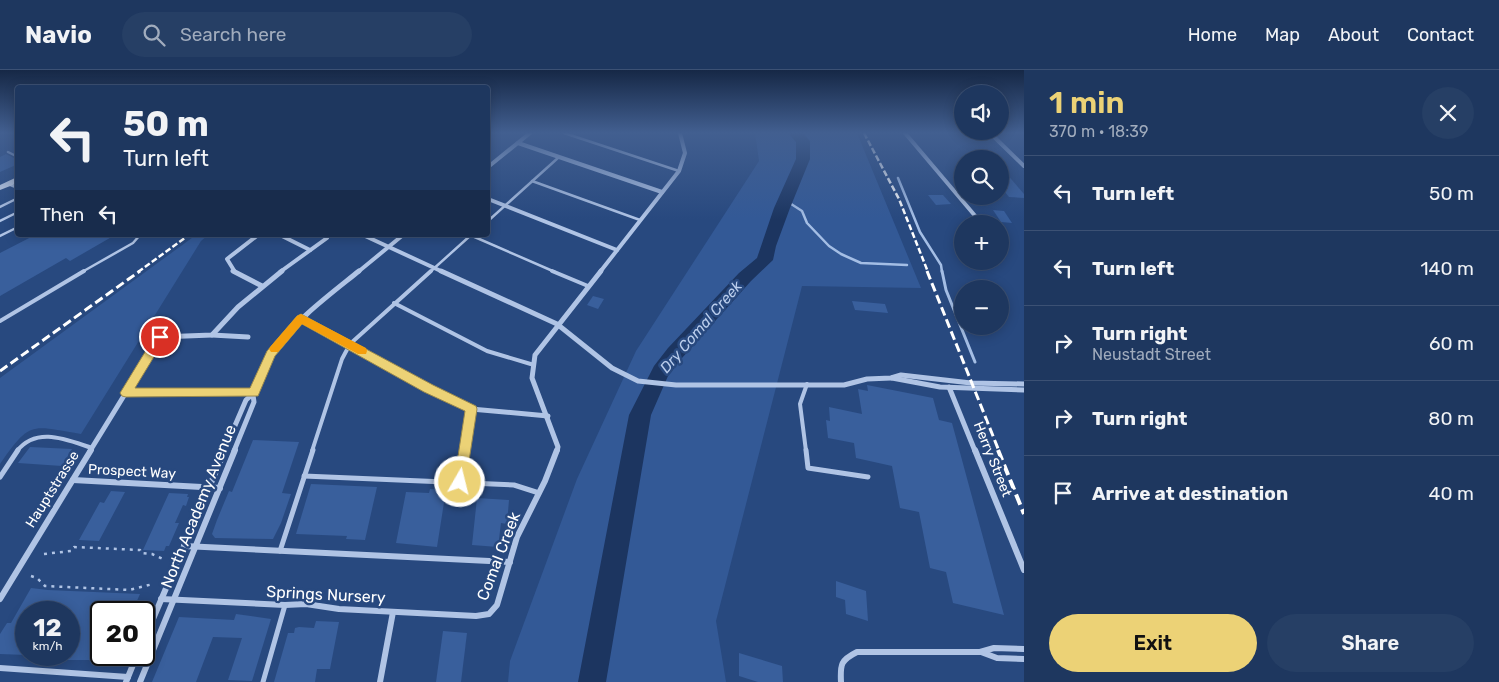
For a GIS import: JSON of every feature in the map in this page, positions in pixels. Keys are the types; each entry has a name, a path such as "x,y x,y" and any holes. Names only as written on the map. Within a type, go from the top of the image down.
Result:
{"main road":[{"path":"0,188 15,181"}],"street":[{"path":"572,162 662,192"},
{"path":"534,365 535,355 557,324 679,171 682,162"},
{"path":"929,162 974,215"},
{"path":"490,200 617,250"},
{"path":"255,237 227,259 233,271 262,286"},
{"path":"284,237 310,250"},
{"path":"365,237 557,324 612,368 638,381 676,385 844,385 867,379 891,378 901,375 971,383 1024,384"},
{"path":"126,393 253,394 271,354 301,318 400,237"},
{"path":"212,335 229,313 326,238"},
{"path":"301,318 428,388 471,409 548,416"},
{"path":"212,335 248,337"},
{"name":"Hauptstrasse","path":"0,599 160,337 212,335"},
{"name":"Comal Creek","path":"490,614 498,602 517,537 545,481 558,447 548,416 532,378 534,365"},
{"path":"891,378 903,382 973,390 1024,390"},
{"name":"Herry Street","path":"949,387 1024,570"},
{"name":"North Academy Avenue","path":"155,613 246,400 253,394"},
{"name":"North Academy Avenue","path":"140,682 254,402 253,394"},
{"name":"Prospect Way","path":"73,480 220,488"},
{"path":"184,546 510,562"},
{"name":"Springs Nursery","path":"161,599 284,605 306,604 339,609 476,616 490,614"},
{"path":"380,682 392,612"},
{"path":"841,682 840,669 845,658 858,652 980,652 994,648 1024,649"},
{"path":"980,652 996,658 1024,659"},
{"path":"0,668 127,679 133,666"}],"lane":[{"path":"490,219 554,162"},
{"path":"650,162 679,171"},
{"path":"532,182 640,220"},
{"path":"8,184 15,187"},
{"path":"0,207 15,200"},
{"path":"0,221 15,214"},
{"path":"0,236 15,228"},
{"path":"0,321 44,293 133,243 138,237"},
{"path":"280,551 342,358 350,344 468,237"},
{"path":"475,237 588,286"},
{"path":"394,303 487,351 534,365"},
{"path":"806,384 800,404 808,468 868,477"},
{"path":"460,482 471,409"},
{"path":"0,477 23,444 34,437 43,436 92,448"},
{"path":"304,476 518,485 539,493"},
{"path":"263,682 284,605"}],"path":[{"path":"44,554 71,551 74,547 140,550 141,553 154,554 158,558 164,559"},
{"path":"31,576 37,578 45,586 129,590 152,584"}],"shaded area":[{"path":"759,162 869,162 921,288 802,286 716,621 726,682 508,682 510,661 577,479 636,351"},
{"path":"193,237 206,237 201,241 81,434 41,428 33,430 26,433 19,440 0,464 0,378"}],"building":[{"path":"0,162 15,162 15,165 0,172"},
{"path":"1009,176 1024,194 1024,198 1009,197"},
{"path":"928,195 943,195 951,204 936,205"},
{"path":"993,210 1004,211 1007,215 996,215"},
{"path":"31,237 112,237 70,261 66,258 0,296 0,253"},
{"path":"593,296 604,299 598,309 587,305"},
{"path":"852,301 885,304 888,313 855,310"},
{"path":"867,385 933,398 939,420 952,423 1004,615 953,603 946,572 930,568 919,512 900,508 892,466 856,458 854,443 828,438 826,420 830,421 829,407 862,414 858,389 868,391"},
{"path":"253,440 299,442 282,493 291,494 281,523 273,539 215,538 212,534 217,520 229,491 232,492"},
{"path":"30,447 72,449 62,466 18,463"},
{"path":"311,484 377,487 365,540 346,539 347,536 296,534"},
{"path":"430,489 446,490 437,547 396,543 406,492 429,493"},
{"path":"111,491 125,492 99,541 79,540 100,502 104,503"},
{"path":"169,493 188,494 187,497 189,497 186,506 183,505 175,523 179,523 169,546 166,546 164,551 143,550"},
{"path":"477,498 509,500 507,524 501,523 498,547 472,545"},
{"path":"836,581 866,591 868,621 846,614 845,600 836,597"},
{"path":"31,588 140,594 137,601 90,601 90,660 80,660 80,601 24,601"},
{"path":"236,614 271,619 252,681 228,680 242,638 213,637 196,682 152,682 179,617 234,620"},
{"path":"15,616 15,655 0,654 0,634 7,623 11,623"},
{"path":"316,621 339,622 330,669 317,669 315,682 274,682 288,633 294,633 295,628 299,627 314,628"},
{"path":"443,631 467,633 461,682 436,682"},
{"path":"739,653 782,666 783,682 758,682 739,676"}],"waterway":[{"name":"Dry Comal Creek","path":"592,682 640,415 648,395 661,371 675,353 745,277 765,260 782,208 802,162"},
{"path":"898,178 920,232 941,265 942,272"},
{"path":"785,200 802,211 807,223 829,246 841,254 861,263 907,265"},
{"path":"942,271 946,290 975,362"}],"railway":[{"path":"879,162 899,199 928,272"},
{"path":"138,272 186,237"},
{"path":"0,371 140,271"},
{"path":"927,271 999,451"},
{"path":"998,450 1024,514"}],"slow traffic":[{"path":"275,349 301,318 362,351"}],"route":[{"path":"160,337 126,393 254,393 271,354 301,318 428,388 471,409 460,482"}]}
